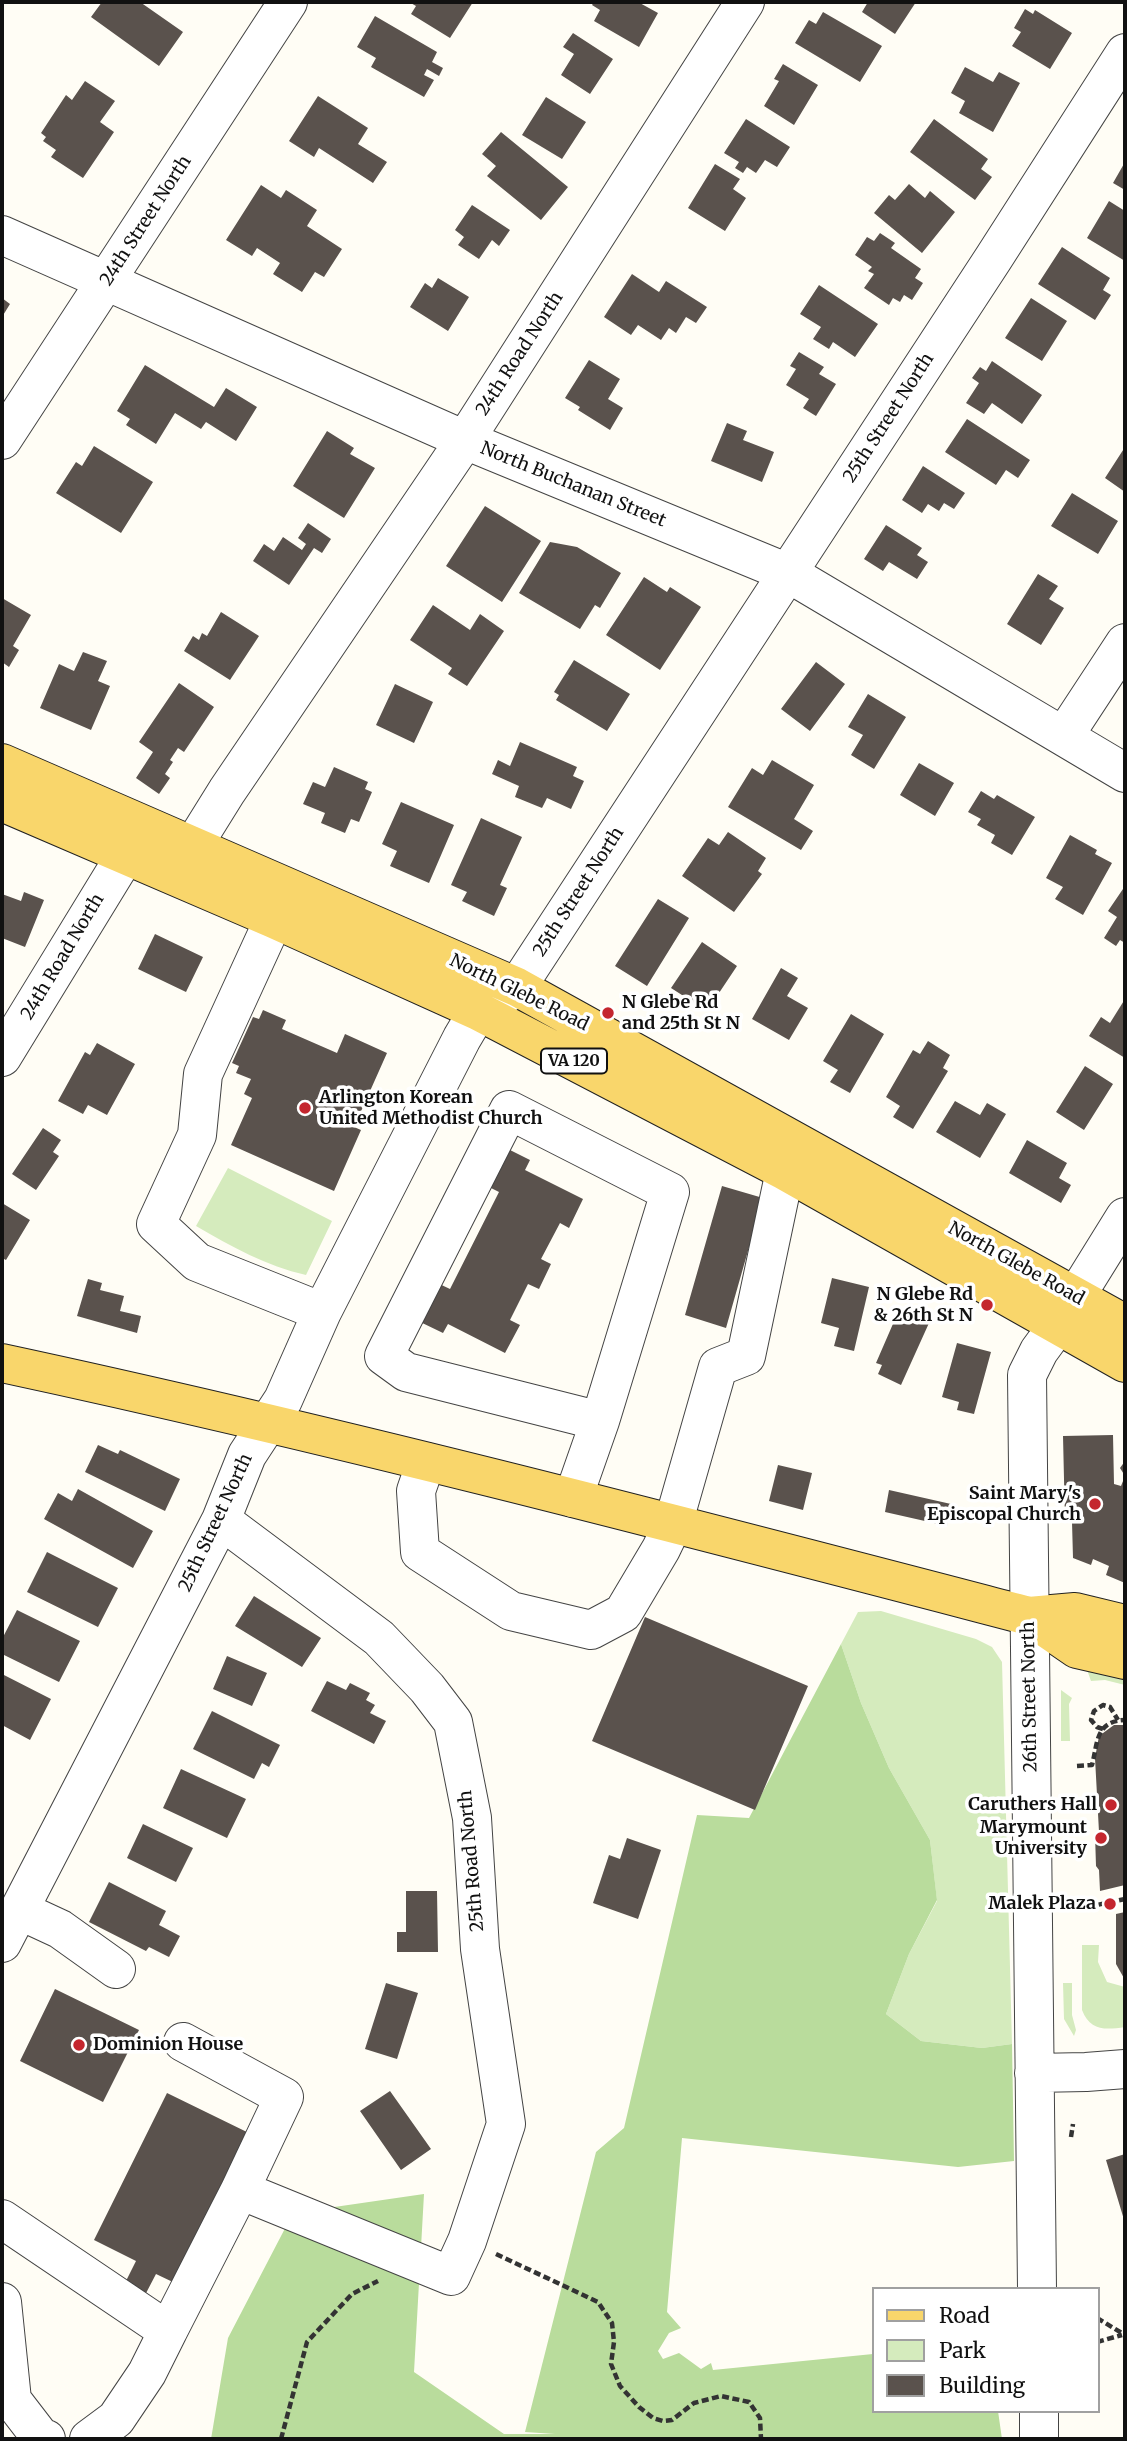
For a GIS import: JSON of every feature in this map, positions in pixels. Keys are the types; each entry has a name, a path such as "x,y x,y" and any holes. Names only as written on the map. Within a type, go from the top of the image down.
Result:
{"main road":[{"name":"North Glebe Road","path":"2,764 517,987 1067,1311 1125,1363"},
{"name":"North Glebe Road","path":"2,802 274,919 478,1011 785,1171 1067,1311 1125,1324"},
{"path":"2,1363 573,1498 1029,1616 1075,1612 1125,1624"},
{"path":"1029,1616 1077,1649 1125,1660"}],"street":[{"name":"24th Street North","path":"2,440 288,2"},
{"name":"24th Road North","path":"174,878 227,791 466,440 745,2"},
{"name":"25th Street North","path":"10,1927 221,1520 247,1455 283,1400 322,1312 478,1011 517,987 1125,53"},
{"name":"North Buchanan Street","path":"2,235 466,440 788,573 1125,773"},
{"path":"1064,736 1125,643"},
{"name":"24th Road North","path":"2,1058 125,856"},
{"path":"274,919 203,1074 198,1135 156,1224 197,1262 322,1312"},
{"path":"573,1498 600,1421 670,1192 509,1110 384,1356 406,1372 600,1421"},
{"path":"426,1462 416,1491 420,1552 511,1611 591,1630 623,1613 673,1524 718,1367 746,1356 785,1171"},
{"name":"26th Street North","path":"1037,2287 1027,1375 1039,1351 1125,1217"},
{"name":"25th Road North","path":"221,1520 379,1638 427,1688 453,1721 472,1818 481,1949 506,2124 467,2241 451,2276 414,2262"},
{"path":"10,1927 60,1929 116,1969"},
{"path":"89,2439 116,2419 147,2373 284,2097 183,2042"},
{"path":"1034,2073 1125,2068"},
{"path":"240,2190 414,2262"},
{"path":"2,2219 168,2331"},
{"path":"2,2302 12,2400 42,2439 46,2439"},
{"path":"1039,2413 1039,2439"}],"path":[{"path":"1103,1728 1097,1727 1091,1720 1094,1711 1103,1705 1110,1707 1118,1720"},
{"path":"1077,1766 1093,1765 1098,1734 1118,1720 1125,1720"},
{"path":"1078,1909 1125,1899"},
{"path":"467,2241 598,2302 612,2323 614,2342 611,2364 620,2386 653,2418 672,2420 694,2403 721,2396 749,2402 760,2418 761,2439"},
{"path":"281,2439 307,2342 352,2294 379,2281 400,2275 414,2262"},
{"path":"1099,2319 1124,2335"},
{"path":"1099,2341 1124,2335"}],"green space":[{"path":"228,1168 332,1221 306,1275 263,1261 196,1226"},
{"path":"881,1611 976,1639 992,1647 1002,1662 1012,2044 982,2048 921,2041 886,2014 909,1954 937,1901 930,1840 889,1768 861,1703 841,1644 858,1612"},
{"path":"841,1644 861,1703 889,1768 930,1840 937,1900 909,1954 886,2014 921,2041 982,2048 1012,2044 1014,2161 958,2167 682,2138 667,2312 681,2328 669,2333 658,2351 663,2359 679,2353 701,2369 711,2363 713,2370 872,2354 872,2413 998,2413 1002,2439 211,2439 228,2338 293,2213 424,2194 414,2372 504,2434 555,2434 525,2432 596,2152 624,2128 697,1815 749,1818"},
{"path":"1086,1667 1125,1675 1125,1685 1105,1680 1091,1681"},
{"path":"1061,1690 1072,1698 1069,1704 1070,1741 1061,1741"},
{"path":"1082,1945 1099,1945 1098,1962 1107,1982 1125,1987 1125,2027 1099,2028 1085,2017 1082,2010"},
{"path":"1063,1983 1072,1983 1072,2015 1076,2030 1074,2036 1064,2019"}],"building":[{"path":"102,2 140,2 183,32 159,66 91,17"},
{"path":"409,2 473,2 450,38 411,14 416,6"},
{"path":"594,2 638,2 658,13 639,47 594,21 600,10 592,5"},
{"path":"868,2 916,2 895,34 862,12"},
{"path":"1025,9 1033,14 1035,10 1072,33 1050,69 1012,46 1021,32 1014,28"},
{"path":"823,12 882,46 860,82 795,43 809,20 816,24"},
{"path":"375,16 437,52 432,62 443,68 439,76 427,69 424,75 434,80 424,97 371,67 376,58 357,47"},
{"path":"573,33 613,59 590,94 561,75 574,54 563,47"},
{"path":"783,64 818,85 794,125 764,106 779,81 774,79"},
{"path":"965,67 993,82 999,72 1020,83 993,132 959,113 965,101 951,93"},
{"path":"85,81 115,101 100,122 114,132 83,178 51,157 56,150 43,141 46,137 41,133 66,95 72,100"},
{"path":"318,96 368,128 358,144 387,162 373,183 319,148 314,157 289,141"},
{"path":"546,97 586,122 562,159 522,135"},
{"path":"746,119 790,147 777,167 765,160 756,173 747,167 743,173 735,168 739,162 724,153"},
{"path":"934,119 988,159 981,169 992,177 975,200 910,152"},
{"path":"501,132 568,187 541,220 487,176 496,166 482,154"},
{"path":"1125,162 1125,190 1113,183"},
{"path":"715,164 740,179 733,189 746,198 725,231 688,208"},
{"path":"909,184 925,198 930,191 955,212 922,253 874,213 889,195 895,200"},
{"path":"261,185 281,198 286,190 317,210 307,226 342,249 324,277 315,272 302,292 273,274 280,263 257,248 252,256 226,240"},
{"path":"1109,201 1125,211 1125,261 1087,238"},
{"path":"472,205 510,230 499,246 492,240 479,259 458,245 464,237 455,230"},
{"path":"880,233 895,243 891,248 921,269 915,278 923,283 912,300 904,295 900,302 893,298 889,305 864,288 874,274 868,271 872,267 855,255 867,237 874,241"},
{"path":"1062,247 1110,278 1103,290 1111,295 1095,320 1038,284"},
{"path":"632,274 659,292 666,281 707,307 696,323 686,317 676,333 669,328 661,340 638,325 631,335 604,317"},
{"path":"438,278 469,297 448,331 410,307 425,283 432,288"},
{"path":"819,285 878,324 855,357 833,342 829,349 813,339 821,327 800,314"},
{"path":"2,298 10,304 2,317"},
{"path":"1031,298 1067,321 1042,361 1005,338"},
{"path":"799,352 824,367 819,374 836,384 816,416 803,408 809,399 786,385 796,369 790,366"},
{"path":"589,360 620,379 608,399 623,408 610,430 578,410 580,407 565,398"},
{"path":"992,361 1042,395 1022,424 992,403 984,414 966,403 979,383 972,378 980,367 986,371"},
{"path":"145,365 214,407 226,388 257,407 236,441 206,422 201,429 175,413 156,444 126,425 130,419 117,411"},
{"path":"967,419 1030,460 1018,478 1006,470 996,485 945,452"},
{"path":"727,423 747,431 743,440 774,452 762,482 711,461"},
{"path":"327,431 354,448 350,454 375,468 344,518 293,486"},
{"path":"94,446 153,482 121,533 56,493 76,462 82,466"},
{"path":"1125,447 1125,492 1105,478"},
{"path":"923,466 965,493 954,509 944,503 939,511 928,504 922,513 902,500"},
{"path":"1072,493 1118,521 1098,554 1051,526"},
{"path":"485,506 541,541 502,602 446,566"},
{"path":"308,523 331,539 322,553 314,548 289,585 253,561 264,544 274,551 283,537 302,550 306,544 298,538"},
{"path":"886,525 922,548 917,555 928,562 917,579 889,562 883,571 864,559"},
{"path":"550,542 577,547 621,573 600,608 595,605 580,629 519,593"},
{"path":"1038,574 1058,586 1049,599 1064,608 1041,645 1007,624"},
{"path":"644,577 667,592 670,587 701,607 660,670 606,635"},
{"path":"2,598 31,615 13,646 19,650 9,667 2,662"},
{"path":"433,605 470,630 480,614 504,631 467,686 448,674 452,668 410,640"},
{"path":"221,612 259,636 230,680 184,651 193,636 199,640 202,633 207,636"},
{"path":"83,652 107,661 98,681 110,686 91,730 40,708 59,664 74,671"},
{"path":"574,660 630,694 607,731 556,700 559,695 554,692"},
{"path":"816,662 845,684 810,731 781,709"},
{"path":"179,683 214,707 184,752 178,748 170,760 173,762 165,774 170,778 159,794 136,778 153,752 139,742"},
{"path":"395,684 433,702 414,743 376,725"},
{"path":"868,694 906,717 874,769 851,755 863,735 848,727"},
{"path":"520,742 577,767 573,776 584,781 571,809 547,798 542,808 515,797 519,786 492,774 498,760 510,766"},
{"path":"772,760 814,785 794,819 813,831 801,850 728,807 752,768 763,775"},
{"path":"919,763 954,783 935,816 900,795"},
{"path":"334,767 368,782 365,789 372,792 359,822 351,819 345,833 321,823 325,813 303,804 313,782 325,787"},
{"path":"981,791 994,799 997,795 1035,817 1012,855 991,843 995,835 977,825 981,819 968,812"},
{"path":"401,802 454,825 429,883 390,866 397,851 382,844"},
{"path":"481,818 522,837 500,885 507,888 494,916 462,901 467,892 451,885"},
{"path":"728,832 766,858 758,871 762,874 734,912 682,876 708,838 719,845"},
{"path":"1070,835 1097,850 1095,854 1112,863 1083,915 1055,899 1063,887 1046,878"},
{"path":"1125,886 1125,943 1120,940 1116,946 1104,938 1117,917 1108,911"},
{"path":"24,892 44,900 25,947 2,938 2,894 21,901"},
{"path":"658,899 689,918 647,986 615,966"},
{"path":"155,934 203,957 186,992 138,969"},
{"path":"702,942 737,966 707,1011 671,988"},
{"path":"781,968 798,978 787,996 808,1008 789,1040 752,1019"},
{"path":"1125,999 1125,1058 1089,1036 1101,1017 1110,1023"},
{"name":"Arlington Korean United Methodist Church","path":"263,1010 286,1020 282,1029 337,1053 345,1034 387,1053 354,1127 361,1130 334,1191 231,1145 252,1098 244,1094 251,1079 236,1073 239,1066 232,1063 253,1017 259,1019"},
{"path":"851,1014 884,1034 850,1093 830,1082 838,1070 823,1061"},
{"path":"928,1041 950,1055 943,1068 948,1071 913,1129 893,1117 900,1106 886,1097 913,1050 920,1054"},
{"path":"97,1043 135,1064 107,1115 88,1105 83,1114 58,1101 85,1052 90,1055"},
{"path":"1085,1066 1113,1084 1084,1130 1056,1112"},
{"path":"955,1101 980,1115 987,1103 1006,1114 980,1158 936,1132"},
{"path":"43,1128 61,1140 53,1152 59,1156 36,1190 12,1174"},
{"path":"1027,1140 1067,1163 1059,1178 1071,1185 1061,1203 1009,1173"},
{"path":"502,1146 530,1160 525,1170 583,1199 569,1228 560,1223 541,1259 551,1264 539,1289 528,1284 510,1320 520,1325 505,1353 448,1324 443,1333 414,1319 433,1281 450,1289 499,1192 483,1184"},
{"path":"722,1186 763,1198 726,1328 685,1315"},
{"path":"2,1203 30,1220 6,1260 2,1258"},
{"path":"832,1278 869,1287 854,1351 834,1346 839,1328 821,1323"},
{"path":"88,1279 102,1283 100,1290 124,1296 120,1311 141,1316 137,1333 77,1316"},
{"path":"899,1310 929,1323 901,1385 878,1374 882,1365 876,1363"},
{"path":"957,1343 991,1352 974,1414 957,1410 959,1402 942,1397"},
{"name":"Saint Mary's Episcopal Church","path":"1113,1435 1114,1484 1121,1486 1125,1476 1125,1583 1106,1575 1109,1566 1093,1559 1091,1565 1073,1558 1072,1522 1065,1522 1063,1436"},
{"path":"98,1445 118,1454 120,1450 180,1479 165,1511 85,1472"},
{"path":"1125,1461 1125,1476 1120,1468"},
{"path":"778,1465 812,1473 803,1510 769,1501"},
{"path":"78,1489 153,1531 133,1568 44,1519 58,1493 72,1501"},
{"path":"889,1490 951,1504 947,1526 885,1512"},
{"path":"47,1552 118,1588 98,1627 27,1592"},
{"path":"254,1596 321,1638 302,1667 235,1626"},
{"path":"17,1610 80,1641 59,1682 2,1654 2,1639"},
{"path":"645,1617 808,1686 755,1810 592,1741"},
{"path":"227,1656 267,1673 252,1706 213,1689"},
{"path":"2,1674 51,1699 30,1740 2,1725"},
{"path":"327,1681 346,1690 350,1683 370,1693 366,1700 375,1705 370,1713 386,1721 374,1744 311,1711"},
{"path":"212,1711 280,1745 269,1767 262,1763 254,1779 193,1749"},
{"name":"Caruthers Hall","path":"1114,1725 1125,1725 1125,1885 1100,1891 1099,1870 1096,1866 1095,1834 1099,1832 1095,1758 1099,1736"},
{"path":"181,1769 246,1799 227,1838 163,1808"},
{"path":"143,1824 193,1848 176,1882 127,1858"},
{"path":"627,1838 661,1850 638,1919 593,1903 609,1855 620,1859"},
{"path":"109,1882 166,1911 159,1925 180,1936 169,1957 149,1947 146,1951 89,1922"},
{"path":"406,1891 437,1891 438,1952 397,1952 397,1932 406,1932"},
{"path":"1125,1912 1125,1980 1116,1964 1116,1914"},
{"path":"386,1983 418,1993 397,2059 365,2049"},
{"name":"Dominion House","path":"55,1989 139,2030 103,2102 20,2061"},
{"path":"390,2091 431,2149 401,2170 360,2111"},
{"path":"167,2093 253,2135 177,2284 156,2274 144,2297 123,2287 136,2261 94,2240"},
{"path":"1125,2154 1125,2223 1106,2160"}],"place":[{"name":"N Glebe Rd and 25th St N","path":"608,1013"},
{"name":"Arlington Korean United Methodist Church","path":"305,1108"},
{"name":"N Glebe Rd & 26th St N","path":"987,1305"},
{"name":"Saint Mary's Episcopal Church","path":"1095,1504"},
{"name":"Caruthers Hall","path":"1111,1805"},
{"name":"Marymount University","path":"1101,1838"},
{"name":"Malek Plaza","path":"1110,1904"},
{"name":"Dominion House","path":"79,2045"}]}
